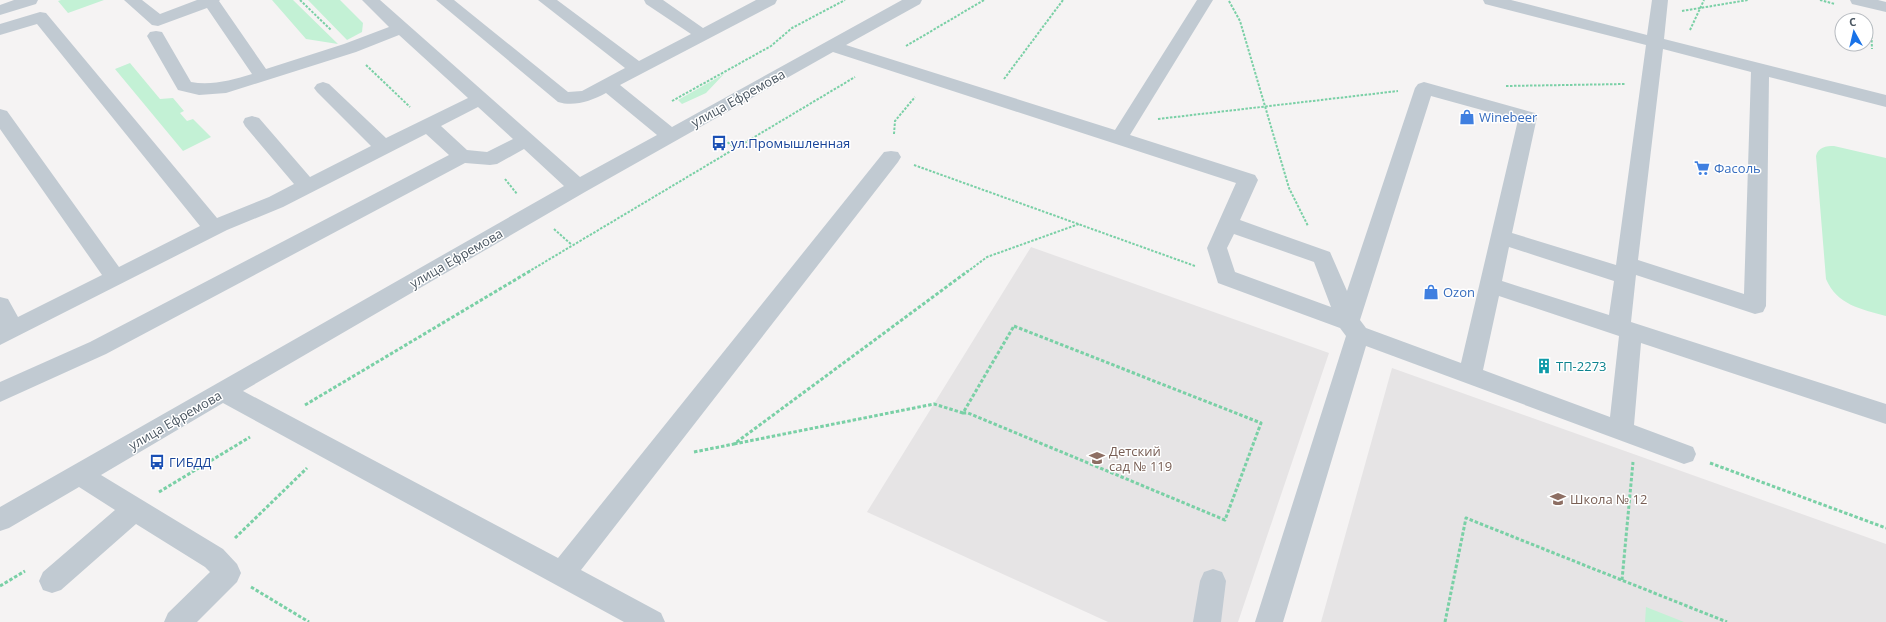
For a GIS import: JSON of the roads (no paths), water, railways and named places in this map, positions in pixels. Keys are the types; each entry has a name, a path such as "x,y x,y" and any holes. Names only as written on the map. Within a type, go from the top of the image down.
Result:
{"street":[{"path":"0,10 30,0"},
{"path":"157,29 212,0 262,76"},
{"path":"370,0 578,188"},
{"path":"444,0 564,98 586,96 765,1"},
{"path":"546,0 638,69"},
{"path":"652,0 703,35"},
{"name":"улица Ефремова","path":"0,520 578,188 914,0"},
{"path":"1124,131 1206,0"},
{"path":"1490,0 1886,101"},
{"path":"1858,0 1886,6"},
{"path":"140,2 157,29 184,86 199,89 226,87 350,48 401,28"},
{"path":"1628,433 1625,329 1626,270 1659,7"},
{"path":"0,30 40,17 213,228"},
{"path":"832,46 991,97 1124,131 1248,180 1217,248 1226,277 1470,375 1684,454"},
{"path":"1501,237 1755,306 1760,69"},
{"path":"608,85 671,136"},
{"path":"323,88 384,147"},
{"path":"1269,622 1353,328 1424,88 1528,117 1470,375"},
{"path":"0,305 7,332 213,228 276,202 480,99"},
{"path":"0,115 115,278"},
{"path":"252,122 307,186"},
{"path":"428,125 462,156"},
{"path":"0,392 98,348 462,156 490,158 525,140"},
{"path":"562,574 891,157"},
{"path":"1228,224 1323,257 1353,328"},
{"path":"1490,285 1886,414"},
{"path":"223,392 562,574 634,618"},
{"path":"80,475 221,566 178,622"},
{"path":"52,582 133,508"},
{"path":"1207,622 1213,581"}],"place":[{"name":"Winebeer","path":"1467,117"},
{"name":"ул.Промышленная","path":"719,143"},
{"name":"Фасоль","path":"1702,168"},
{"name":"Ozon","path":"1431,292"},
{"name":"ТП-2273","path":"1544,366"},
{"name":"Детский сад № 119","path":"1097,458"},
{"name":"ГИБДД","path":"157,462"},
{"name":"Школа № 12","path":"1558,499"}]}
